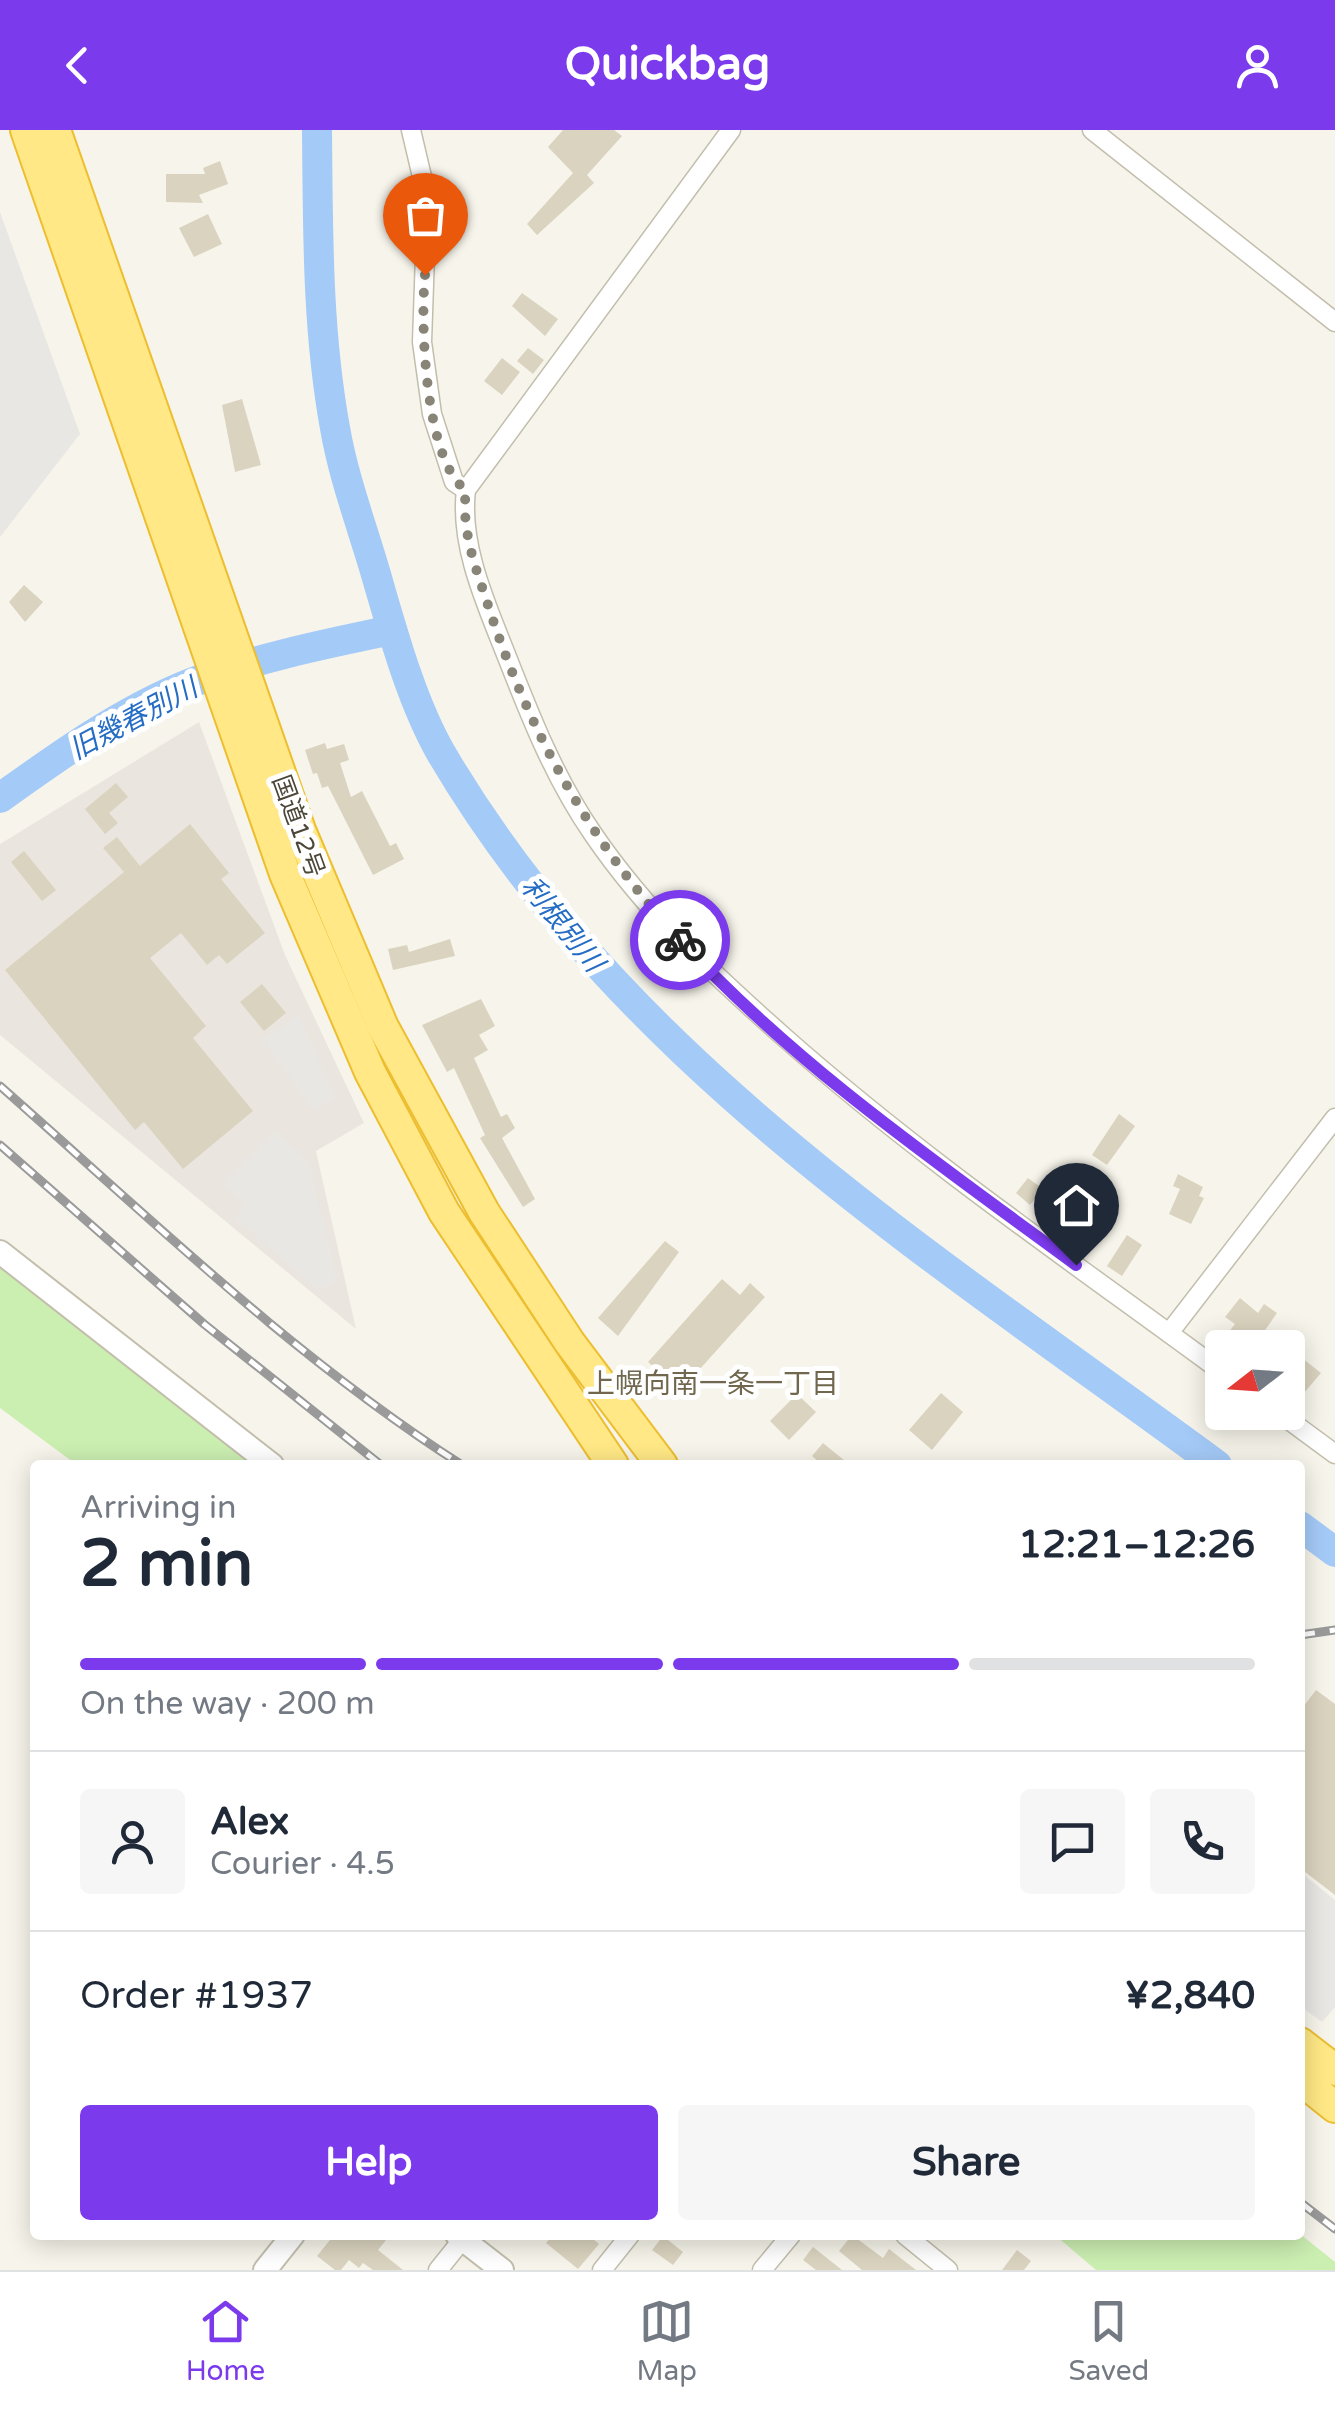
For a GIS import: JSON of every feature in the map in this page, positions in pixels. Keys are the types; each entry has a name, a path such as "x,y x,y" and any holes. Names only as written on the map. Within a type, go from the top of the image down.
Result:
{"highway":[{"name":"国道12号","path":"26,130 237,696 285,874 370,1072 444,1212 610,1460"},
{"name":"国道12号","path":"55,130 214,630"},
{"name":"国道12号","path":"237,696 334,918 432,1123 570,1343 658,1460"},
{"path":"1305,2047 1335,2070"},
{"path":"1305,2083 1335,2107"}],"street":[{"path":"411,130 426,198 422,342 432,414 454,482 466,490"},
{"path":"731,130 466,490 470,548 545,752 592,833 646,903 710,972 878,1119 1205,1359"},
{"path":"1092,130 1335,322"},
{"path":"1170,1333 1335,1118"},
{"path":"0,1252 266,1460"},
{"path":"1302,1430 1335,1454"},
{"path":"265,2270 289,2240"},
{"path":"438,2270 459,2240"},
{"path":"467,2240 502,2270"},
{"path":"602,2270 626,2240"},
{"path":"762,2270 786,2240"},
{"path":"908,2240 924,2263 948,2270"}],"shaded area":[{"path":"0,212 80,434 0,537"},
{"path":"199,722 285,955 364,1123 316,1151 356,1329 0,1035 0,844"},
{"path":"299,1014 334,1098 316,1111 263,1041"},
{"path":"274,1132 309,1162 336,1279 321,1292 236,1218 246,1206 223,1183"},
{"path":"1305,1876 1335,1900 1335,2007 1322,2022 1305,2010"}],"green space":[{"path":"0,1266 248,1460 70,1460 0,1408"},
{"path":"1305,2238 1335,2262 1335,2270 1096,2270 1061,2240"}],"building":[{"path":"563,130 614,130 622,136 587,175 594,183 537,235 527,224 573,173 548,147"},
{"path":"220,161 228,184 199,195 203,203 166,202 166,174 205,174 203,168"},
{"path":"208,214 222,244 194,257 179,228"},
{"path":"522,293 558,319 545,336 512,306"},
{"path":"528,348 544,360 533,374 517,361"},
{"path":"502,358 520,372 502,395 484,381"},
{"path":"242,399 261,465 235,472 222,405"},
{"path":"24,585 43,602 25,622 9,602"},
{"path":"325,743 327,749 344,744 349,760 340,763 351,797 362,791 390,846 396,843 404,859 373,875 328,786 322,788 317,773 313,774 305,750"},
{"path":"116,783 128,797 109,813 118,823 105,834 85,809"},
{"path":"190,824 229,873 221,879 265,933 227,964 219,955 207,965 181,933 150,958 206,1026 193,1038 253,1111 183,1169 144,1122 135,1130 5,970 124,872 103,848 117,837 140,866"},
{"path":"24,851 56,890 42,901 11,862"},
{"path":"450,939 455,956 393,970 388,949 407,945 409,952"},
{"path":"262,984 286,1013 264,1031 240,1002"},
{"path":"481,999 495,1026 479,1035 488,1050 474,1058 501,1117 507,1114 515,1128 502,1138 535,1199 523,1207 480,1138 485,1135 454,1068 447,1072 422,1025"},
{"path":"1119,1114 1135,1126 1107,1165 1092,1155"},
{"path":"1178,1174 1203,1187 1199,1196 1204,1198 1191,1224 1169,1214 1180,1189 1173,1186"},
{"path":"1028,1178 1043,1189 1030,1205 1016,1193"},
{"path":"1102,1182 1117,1191 1107,1208 1092,1199"},
{"path":"1127,1235 1142,1245 1122,1276 1107,1266"},
{"path":"665,1241 679,1252 618,1336 598,1318"},
{"path":"722,1279 740,1295 750,1283 765,1297 680,1391 648,1362"},
{"path":"1240,1298 1258,1313 1264,1304 1277,1313 1265,1330 1230,1330 1235,1324 1225,1317"},
{"path":"1305,1360 1321,1373 1305,1392"},
{"path":"941,1393 963,1412 932,1450 909,1430"},
{"path":"797,1394 816,1412 789,1440 770,1421"},
{"path":"823,1443 844,1460 816,1460 812,1456"},
{"path":"1316,1690 1335,1704 1335,1895 1305,1872 1305,1704"},
{"path":"330,2240 386,2240 378,2250 403,2270 373,2270 363,2263 359,2268 349,2260 341,2270 335,2270 317,2256"},
{"path":"594,2240 599,2244 578,2269 546,2243"},
{"path":"660,2240 668,2240 683,2252 673,2265 652,2250"},
{"path":"848,2240 859,2240 883,2258 889,2249 916,2270 862,2270 839,2251"},
{"path":"813,2247 842,2270 816,2270 803,2260"},
{"path":"1017,2250 1031,2261 1024,2270 1002,2270"}],"waterway":[{"name":"利根別川","path":"317,130 322,317 329,391 344,468 398,649 422,714 441,753 515,864 599,966 692,1060 792,1147 1002,1310 1210,1460"},
{"name":"旧幾春別川","path":"0,798 117,720 191,683 265,659 392,630"},
{"name":"利根別川","path":"1305,1530 1335,1552"}],"railway":[{"path":"0,1086 281,1333 455,1460"},
{"path":"0,1145 204,1324 375,1460"},
{"path":"1305,1634 1335,1630"},
{"path":"1305,2206 1335,2229"}],"way so far":[{"path":"425,275 422,342 432,414 454,482 466,490 465,521 470,548 494,624 545,752 592,833 680,940"}],"district":[{"name":"上幌向南一条一丁目","path":"713,1383"}],"route":[{"path":"680,940 710,972 890,1129 1076,1265"}]}
